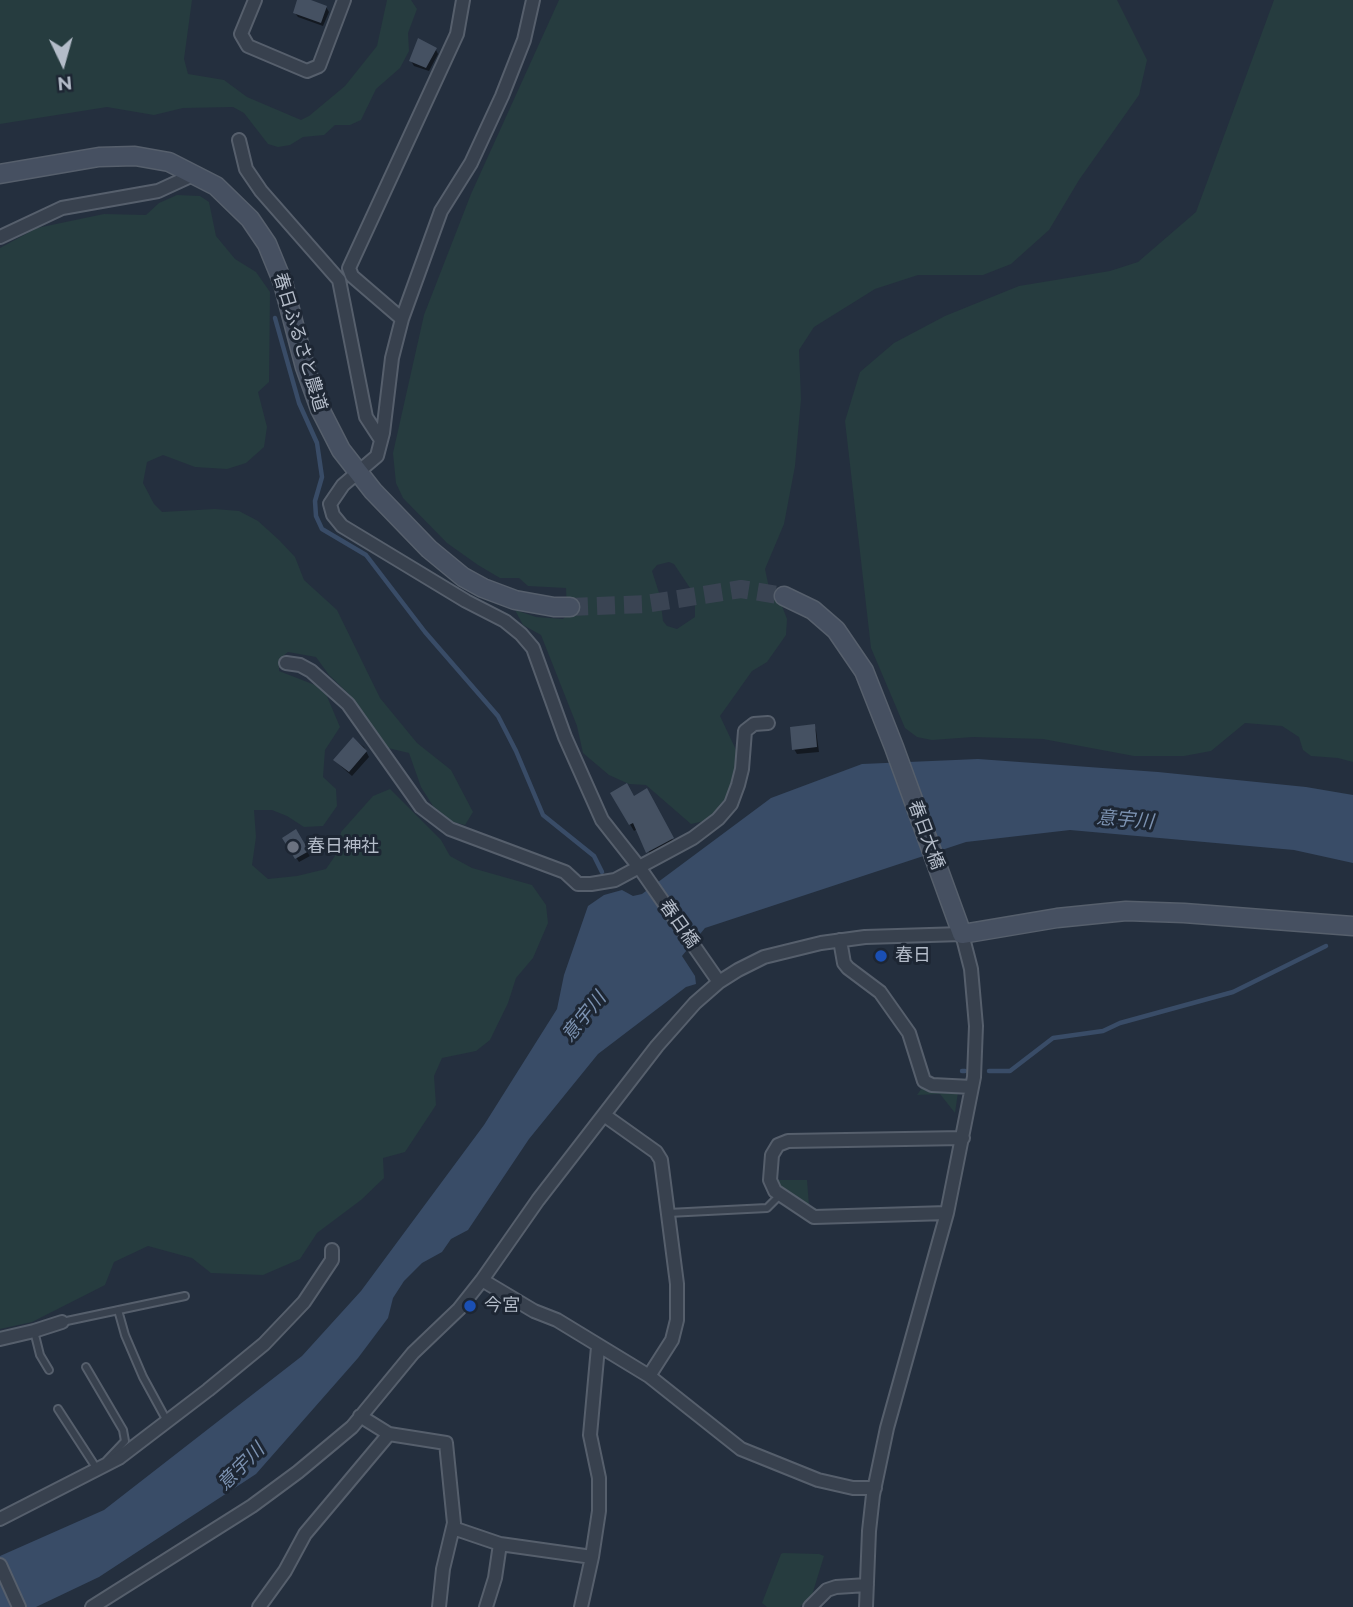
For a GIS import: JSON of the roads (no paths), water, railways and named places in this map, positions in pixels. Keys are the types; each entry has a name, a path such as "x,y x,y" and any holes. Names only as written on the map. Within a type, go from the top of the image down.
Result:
{"street":[{"path":"255,0 242,34 248,46 307,71 319,66 344,0"},
{"path":"402,319 352,276 349,268 457,34 463,0"},
{"path":"359,473 377,456 392,358 402,319 441,211 471,163 502,96 524,40 533,0"},
{"path":"239,140 246,169 261,191 339,279 366,417 381,440"},
{"name":"春日ふるさと農道","path":"0,174 116,156 135,156 169,162 216,186 250,219 267,244 283,283 305,367 320,409 341,450 373,491 429,549 463,577 482,588 515,600 570,607"},
{"path":"0,237 62,208 158,191 195,174"},
{"path":"339,279 351,272"},
{"name":"春日橋","path":"359,473 335,494 330,504 333,515 342,526 466,601 505,621 522,634 533,648 565,737 602,820 717,978"},
{"name":"春日大橋","path":"784,596 813,610 844,639 864,671 960,929"},
{"path":"286,663 300,665 311,671 348,704 421,807 450,830 565,872 579,884 615,880 641,871 718,819 731,804 738,785 745,731 754,724 768,723"},
{"path":"92,1607 252,1506 352,1427 413,1353 459,1308 482,1280 538,1200 604,1115 672,1029 717,978 764,957 840,940 1126,911 1353,926"},
{"path":"866,1607 869,1531 875,1488 896,1394 947,1213 976,1059 971,969 960,929"},
{"path":"840,940 842,956 848,968 880,992 909,1033 921,1078 932,1085 972,1087"},
{"path":"604,1115 656,1152 661,1160 677,1284 676,1331 649,1376"},
{"path":"947,1213 814,1217 775,1191 770,1180 772,1155 783,1142 963,1138"},
{"path":"0,1519 120,1458 264,1344 304,1302 332,1260 332,1250"},
{"path":"482,1280 534,1311 558,1320 649,1376 750,1454 761,1455 836,1485 875,1488"},
{"path":"0,1339 62,1322"},
{"path":"581,1607 592,1557 598,1511 599,1478 590,1435 598,1346"},
{"path":"360,1416 389,1434 446,1443 454,1523 443,1569 439,1607"},
{"path":"259,1607 285,1571 305,1534 389,1434"},
{"path":"453,1528 500,1544 592,1557"},
{"path":"486,1607 495,1578 500,1544"},
{"path":"0,1566 19,1607"},
{"path":"810,1607 827,1590 867,1585"}],"lane":[{"path":"668,1213 767,1208 780,1195"},
{"path":"62,1322 185,1296"},
{"path":"118,1310 125,1335 143,1377 167,1421"},
{"path":"34,1331 40,1355 49,1370"},
{"path":"58,1409 97,1469 122,1445 123,1430 86,1367"}],"water":[{"name":"意宇川","path":"978,759 1158,772 1306,787 1353,795 1353,863 1294,850 1070,830 966,842 705,928 682,956 695,976 696,984 686,987 598,1054 529,1139 468,1230 451,1239 442,1252 422,1263 404,1281 393,1298 388,1318 358,1358 256,1474 99,1577 36,1607 0,1607 0,1556 104,1510 302,1356 361,1291 484,1125 557,1009 564,975 588,906 604,895 622,890 633,896 642,894 771,798 862,764"}],"waterway":[{"path":"275,318 299,403 317,443 322,477 315,501 316,516 322,529 366,555 425,632 498,716 543,815 594,856 602,872"},
{"path":"989,1071 1010,1071 1053,1038 1103,1031 1120,1023 1233,992 1326,946"}],"tunnel":[{"path":"570,607 646,604 741,589 784,596"}],"place":[{"name":"春日神社","path":"293,847"},
{"name":"春日","path":"881,956"},
{"name":"今宮","path":"470,1306"}]}
